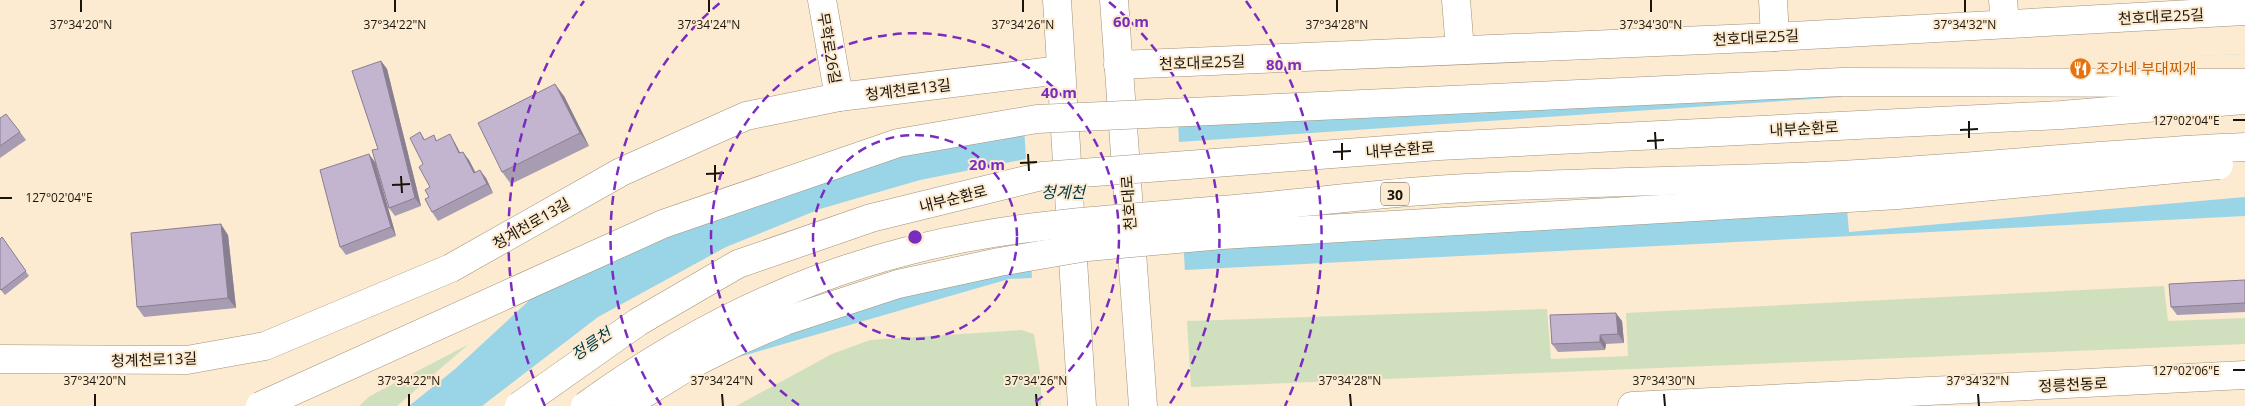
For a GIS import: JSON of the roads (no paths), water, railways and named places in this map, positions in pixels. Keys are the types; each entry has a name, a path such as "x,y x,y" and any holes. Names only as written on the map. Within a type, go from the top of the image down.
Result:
{"main road":[{"name":"무학로26길","path":"822,0 838,97"},
{"path":"1057,0 1082,406"},
{"name":"천호대로","path":"1114,0 1143,406"},
{"path":"1456,0 1460,50"},
{"path":"1773,0 1775,37"},
{"name":"천호대로25길","path":"1118,73 1460,50 1775,37 2004,12 2245,11"},
{"name":"청계천로13길","path":"0,359 186,360 265,346 451,268 621,172 746,116 838,97 1062,77"},
{"path":"260,406 663,224 898,143 1037,119 1842,82 2245,83"},
{"name":"내부순환로","path":"519,406 638,322 738,264 871,218 1042,176 1439,146 2061,115 2245,100"},
{"name":"30","path":"585,406 627,376 676,346 763,300 830,273 931,245 983,234 1120,218 1448,189 1846,175 2164,150 2245,146"},
{"path":"624,406 692,364 738,341 785,321 898,284 999,262 1087,247 1222,235 1898,195 2245,163"},
{"name":"정릉천동로","path":"1632,406 2245,375"}],"water":[{"name":"청계천","path":"2245,54 2245,216 1009,279 631,388 606,406 409,406 455,369 588,246 1040,108"}],"place":[{"name":"조가네 부대찌개","path":"2080,68"}],"water label":[{"name":"정릉천","path":"591,344"}]}
